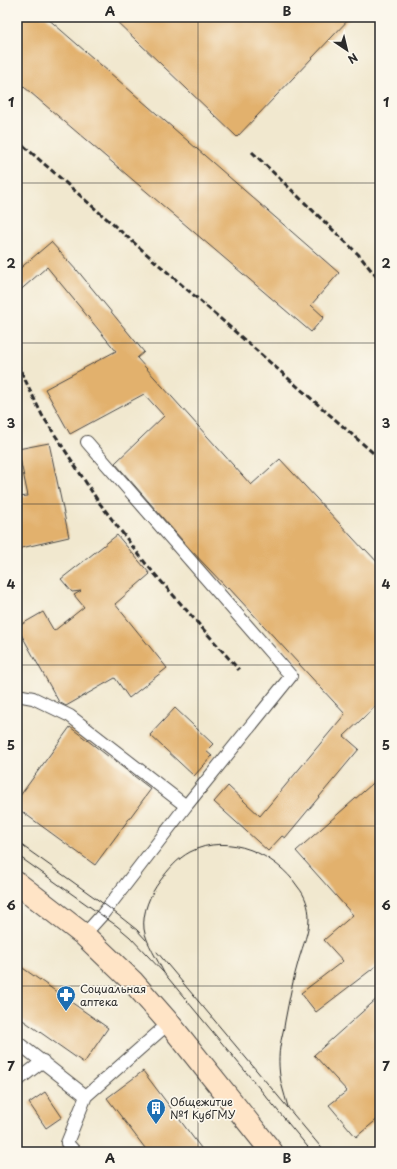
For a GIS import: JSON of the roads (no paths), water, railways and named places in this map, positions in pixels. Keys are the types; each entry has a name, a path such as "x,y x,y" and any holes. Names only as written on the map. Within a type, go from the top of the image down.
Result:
{"main road":[{"path":"17,883 84,935 133,982 169,1023 272,1152"}],"lane":[{"path":"84,935 105,911 186,806 291,676 87,442"},
{"path":"17,695 33,698 70,716 186,806"},
{"path":"75,1152 67,1143 86,1096 169,1023"},
{"path":"17,1042 86,1096"},
{"path":"17,1081 43,1061"}],"tram line":[{"path":"17,842 108,907 137,930 146,940"},
{"path":"164,973 147,940 144,929 144,917 150,898 156,886 177,861 190,852 205,846 220,844 250,850 264,856 289,875 305,897 309,914 309,923 291,990 279,1052 280,1077 288,1107"},
{"path":"17,855 117,926 130,937 164,973 312,1152"},
{"path":"157,952 325,1152"}],"railway":[{"path":"17,140 380,459"},
{"path":"252,152 358,254 380,281"},
{"path":"17,363 42,415 98,501 146,564 239,670"}],"place":[{"name":"Социальная аптека","path":"66,1012"},
{"name":"Общежитие №1 КубГМУ","path":"156,1125"}]}
